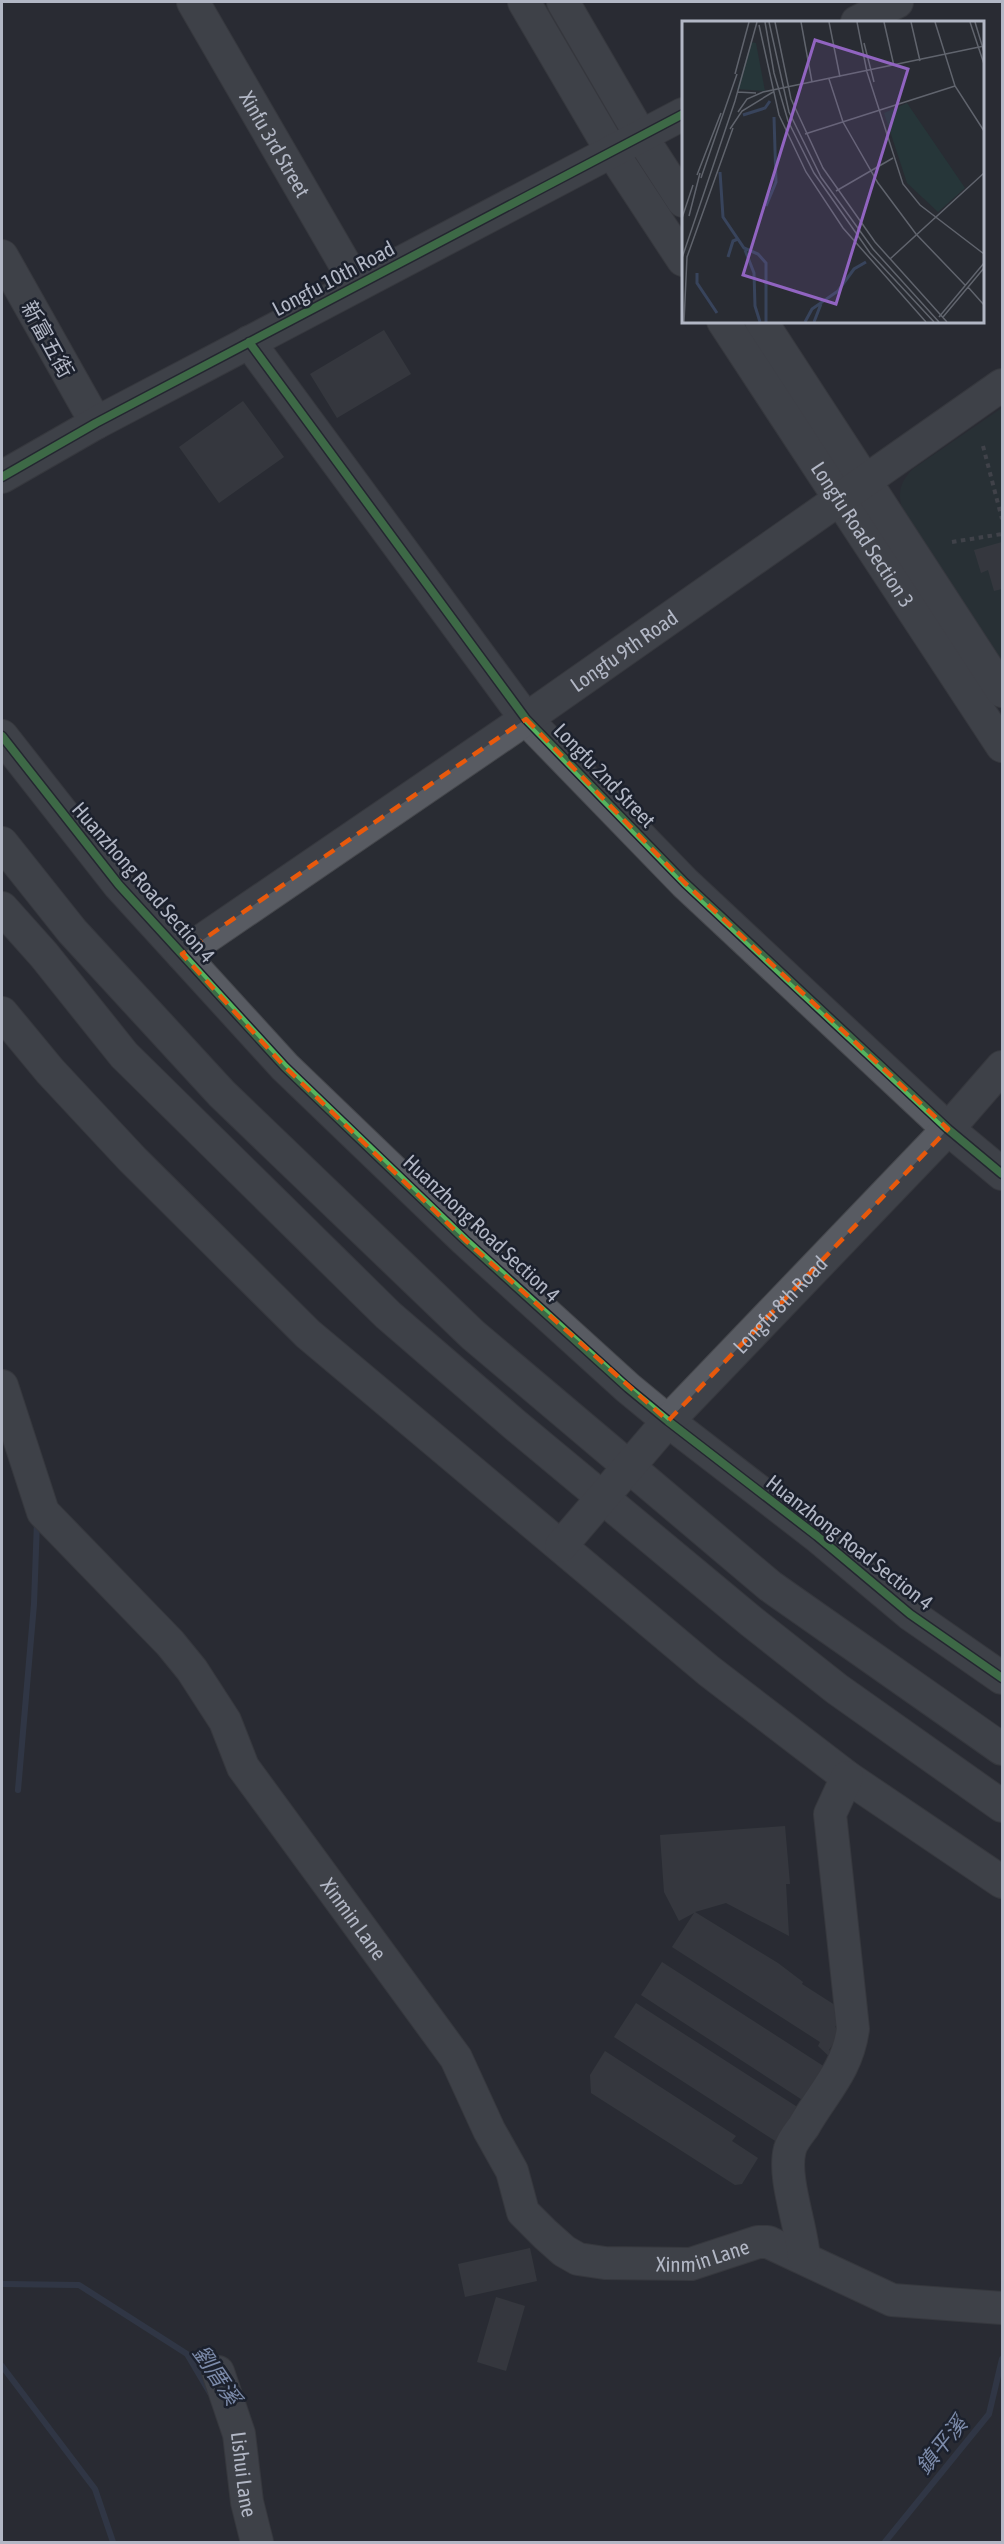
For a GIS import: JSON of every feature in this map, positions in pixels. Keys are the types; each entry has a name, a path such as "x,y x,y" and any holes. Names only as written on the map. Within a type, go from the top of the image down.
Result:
{"street":[{"name":"Xinfu 3rd Street","path":"193,2 357,285"},
{"path":"524,2 612,152 682,258"},
{"path":"563,2 641,136 682,199"},
{"path":"854,15 897,2"},
{"name":"Longfu 10th Road","path":"2,477 96,423 682,115"},
{"name":"新富五街","path":"2,255 96,423"},
{"name":"Longfu Road Section 3","path":"724,322 853,490 1002,691"},
{"name":"Longfu Road Section 3","path":"762,322 853,490 1002,746"},
{"name":"Longfu 2nd Street","path":"249,342 526,719 685,883 948,1129 1002,1174"},
{"name":"Longfu 9th Road","path":"182,954 526,719 1002,385"},
{"name":"Huanzhong Road Section 4","path":"2,736 119,885 285,1067 465,1240 628,1388 668,1421 817,1536 910,1614 1002,1678"},
{"path":"2,843 72,931 222,1095 473,1335 770,1586 1002,1749"},
{"path":"2,908 44,955 124,1055 388,1315 603,1498 837,1689 1002,1806"},
{"path":"2,1013 50,1071 132,1159 308,1334 709,1671 847,1777 1002,1882"},
{"name":"Longfu 8th Road","path":"561,1546 668,1421 948,1129 1002,1067"},
{"name":"Xinmin Lane","path":"2,1386 43,1512 170,1643 192,1670 225,1721 243,1767 456,2058 489,2130 512,2171 523,2212 564,2251 578,2259 605,2263 692,2264 758,2242 768,2242 892,2300 989,2307"},
{"path":"804,2258 801,2231 792,2193 790,2148 813,2110 836,2079 850,2051 853,2029 830,1814 847,1777"},
{"name":"Lishui Lane","path":"218,2372 239,2434 247,2502 257,2542"}],"path":[{"path":"983,446 1002,519"},
{"path":"952,542 1002,534"}],"highlighted area":[{"path":"526,719 685,883 948,1129 668,1421 465,1240 285,1067 182,954"}],"shaded area":[{"path":"1002,408 1002,663 903,511 900,493 905,479 913,469"}],"building":[{"path":"384,330 411,374 337,418 310,374"},
{"path":"243,401 284,457 219,503 179,447"},
{"path":"1002,542 1002,589 994,591 988,570 981,573 974,550"},
{"path":"785,1826 790,1884 786,1884 789,1936 726,1903 695,1912 778,1963 803,1982 802,1984 838,2007 834,2013 841,2017 835,2027 842,2031 829,2050 836,2055 833,2060 818,2046 820,2042 672,1947 694,1913 679,1921 664,1892 660,1835"},
{"path":"662,1962 828,2069 807,2103 641,1995"},
{"path":"636,2003 802,2110 780,2144 614,2037"},
{"path":"605,2051 736,2136 732,2141 758,2158 742,2184 735,2185 591,2093 590,2075"},
{"path":"530,2248 537,2281 465,2297 458,2264"},
{"path":"496,2297 525,2306 506,2371 477,2362"}],"waterway":[{"path":"18,1790 34,1604 37,1521"},
{"name":"劉厝溪","path":"2,2284 79,2285 187,2354 210,2393"},
{"name":"鎮平溪","path":"885,2542 989,2414 1002,2359"},
{"path":"2,2366 95,2489 113,2542"}],"cycle path":[{"path":"2,477 96,423 682,115"},
{"path":"249,342 526,719 685,883 948,1129 1002,1174"},
{"path":"2,736 119,885 285,1067 465,1240 628,1388 668,1421 817,1536 910,1614 1002,1678"}]}
